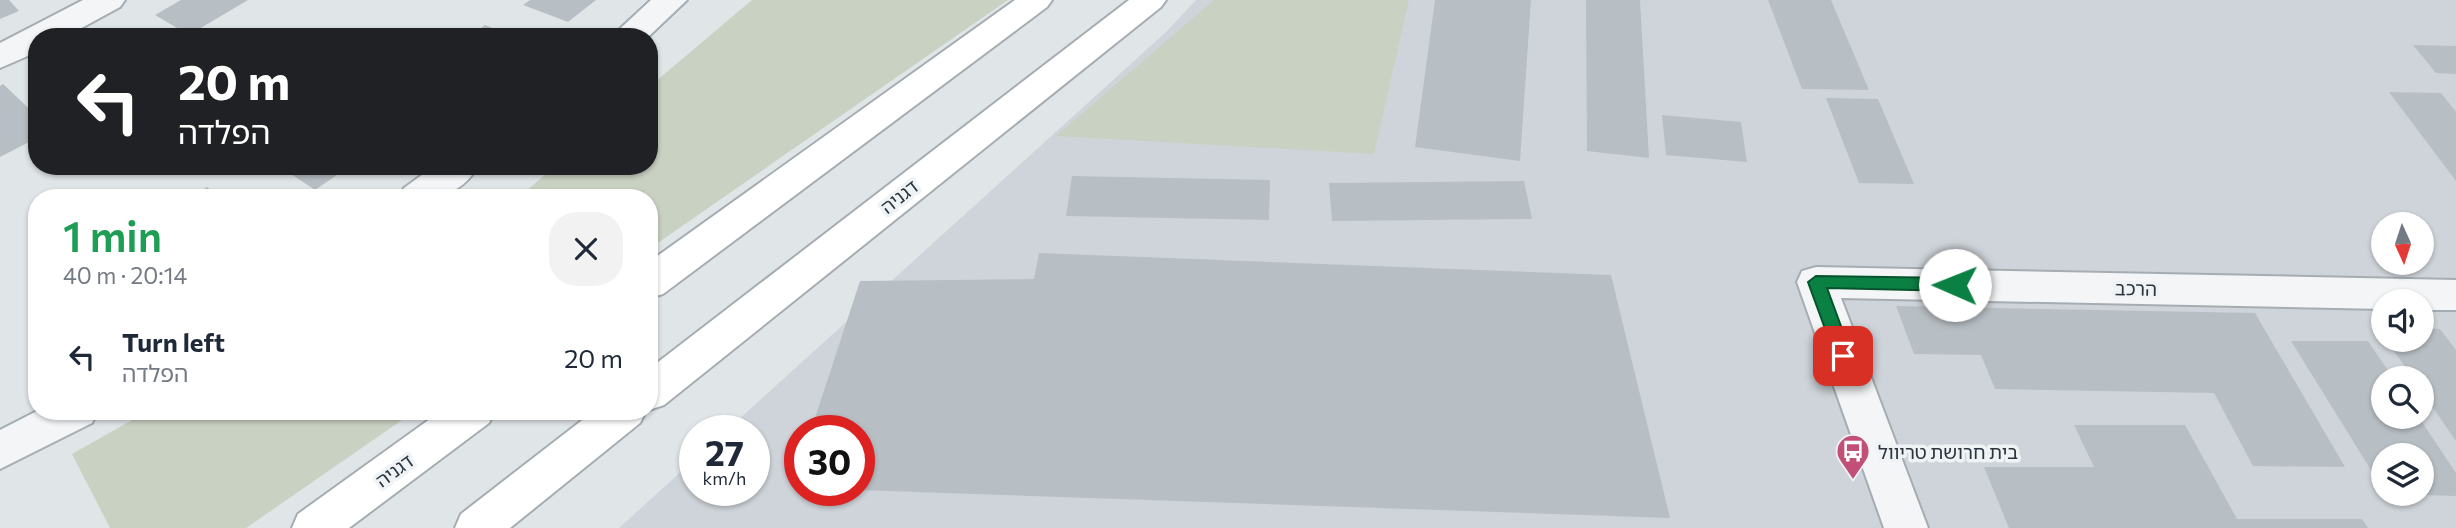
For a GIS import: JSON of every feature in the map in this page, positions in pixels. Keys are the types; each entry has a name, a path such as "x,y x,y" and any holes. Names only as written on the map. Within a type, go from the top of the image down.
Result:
{"main road":[{"path":"658,276 1036,0"},
{"name":"דגניה","path":"658,386 1150,0"},
{"name":"דגניה","path":"314,528 462,420"},
{"path":"477,528 614,420"}],"street":[{"path":"55,28 109,0"},
{"path":"638,28 671,0"},
{"path":"0,57 28,42"},
{"path":"428,189 448,175"},
{"name":"הרכב","path":"1906,528 1816,282 2456,295"},
{"path":"0,451 60,420"}],"shaded area":[{"path":"1196,0 2456,0 2456,528 619,528 679,474 679,506 770,506 770,415 744,415 1166,32"}],"green space":[{"path":"752,0 1008,0 658,243 658,189 528,189 545,175 658,175 658,79"},
{"path":"1214,0 1409,0 1374,154 1056,136"},
{"path":"132,420 402,420 246,528 110,528 72,454"}],"building":[{"path":"0,0 9,0 19,11 0,19"},
{"path":"181,0 248,0 201,28 177,28 155,15"},
{"path":"530,0 596,0 568,22 523,5"},
{"path":"1435,0 1531,0 1520,161 1415,147"},
{"path":"1586,0 1640,0 1649,158 1587,151"},
{"path":"1768,0 1831,0 1869,90 1802,89"},
{"path":"2413,45 2456,46 2456,74 2436,73"},
{"path":"3,84 28,108 28,143 0,157 0,86"},
{"path":"2389,92 2441,93 2456,112 2456,181"},
{"path":"1826,98 1878,99 1914,184 1859,183"},
{"path":"1662,115 1741,122 1747,162 1666,155"},
{"path":"292,175 337,175 316,189"},
{"path":"1072,176 1270,180 1269,220 1066,216"},
{"path":"1524,181 1532,219 1332,221 1329,183"},
{"path":"1039,253 1611,275 1670,518 875,491 875,415 816,415 860,281 1034,279"},
{"path":"1896,306 2255,313 2345,467 2253,466 2214,393 1995,389 1981,355 1914,354"},
{"path":"2434,329 2440,329 2456,350 2456,441 2434,409 2434,366 2404,366 2395,352 2434,352"},
{"path":"2291,341 2368,341 2371,352 2375,352 2385,366 2371,366 2371,429 2427,429 2456,473 2456,496 2434,495 2434,443 2371,443 2371,470"},
{"path":"2074,425 2185,425 2237,519 2362,519 2368,528 2009,528 1984,467 2094,467"}],"place":[{"name":"בית חרושת טריוול","path":"1853,481"}],"route":[{"path":"1843,356 1816,282 1955,285"}]}
